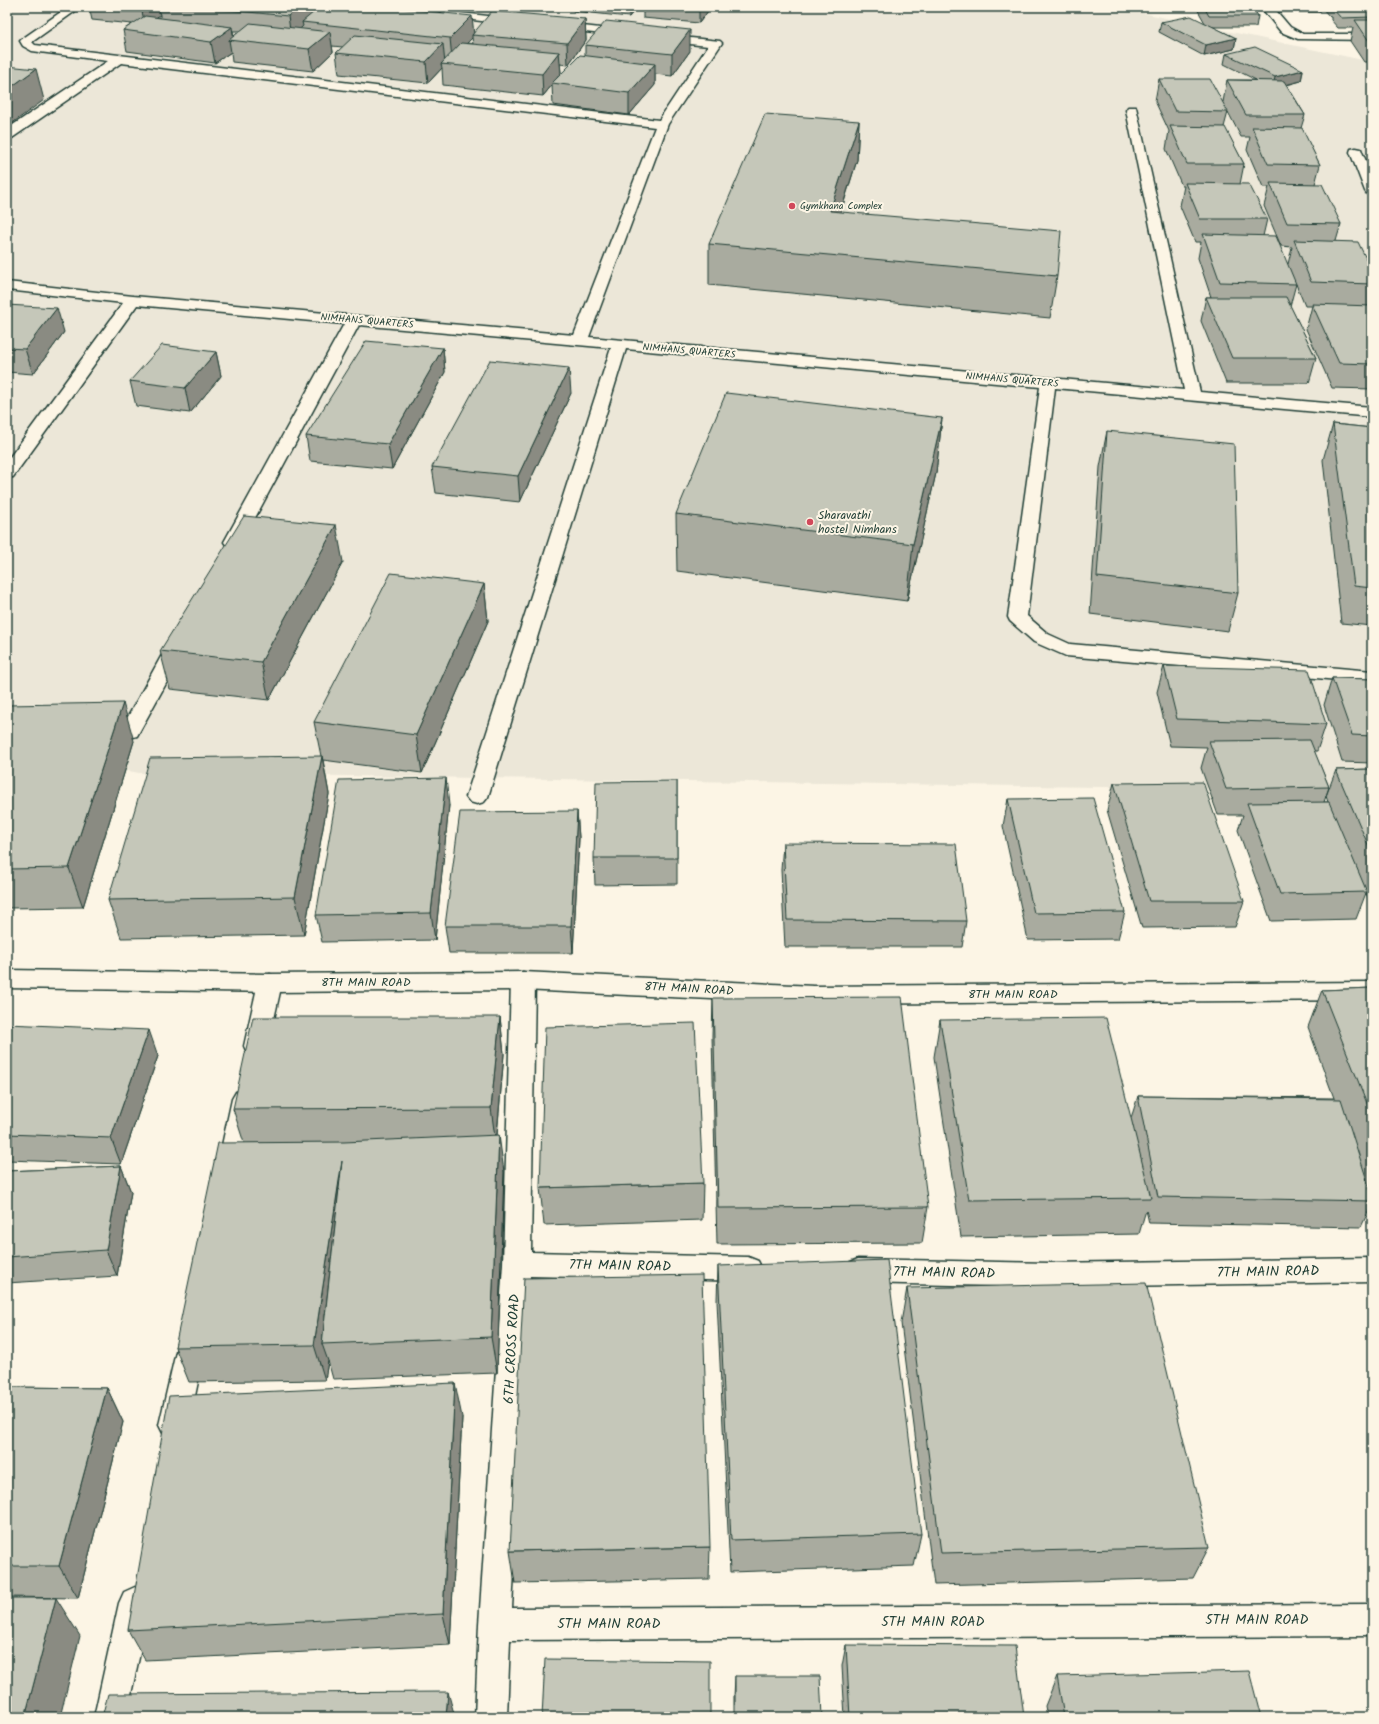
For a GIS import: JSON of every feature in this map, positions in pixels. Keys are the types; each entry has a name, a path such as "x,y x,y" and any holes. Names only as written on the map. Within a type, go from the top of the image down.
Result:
{"street":[{"path":"75,7 26,41 27,44 32,48 119,59 662,124"},
{"path":"1267,7 1284,30 1292,35 1302,37 1372,37"},
{"path":"432,13 526,23"},
{"path":"542,25 637,35"},
{"path":"580,341 662,124 716,43 653,37"},
{"path":"7,135 119,59"},
{"path":"42,96 63,98"},
{"path":"1132,110 1193,396"},
{"path":"1356,152 1372,190"},
{"name":"NIMHANS QUARTERS","path":"7,286 133,300 620,345 1372,412"},
{"path":"7,473 133,300"},
{"path":"225,557 354,320"},
{"path":"477,797 620,345"},
{"path":"1048,383 1017,617 1041,638 1066,650 1372,677"},
{"path":"84,727 130,731 187,627"},
{"name":"8TH MAIN ROAD","path":"7,979 270,983 523,981 814,995 1372,991"},
{"name":"6TH CROSS ROAD","path":"491,1717 495,1624 517,1264 523,981"},
{"path":"224,1194 270,983"},
{"name":"7TH MAIN ROAD","path":"517,1264 771,1269"},
{"name":"7TH MAIN ROAD","path":"835,1270 1050,1275 1372,1270"},
{"path":"168,1451 197,1319"},
{"path":"110,1717 141,1576"},
{"name":"5TH MAIN ROAD","path":"495,1624 1372,1620"}],"shaded area":[{"path":"7,7 1126,7 1124,9 1372,62 1372,791 139,773 7,747"}],"building":[{"path":"198,7 298,7 288,16"},
{"path":"320,7 390,7 472,16 450,38 302,22"},
{"path":"1204,7 1252,7 1258,16 1209,16"},
{"path":"1372,8 1372,17 1341,18 1333,9"},
{"path":"492,11 585,19 567,43 472,35"},
{"path":"145,16 232,27 211,42 123,30"},
{"path":"1191,16 1236,38 1206,45 1161,22"},
{"path":"1355,20 1372,20 1372,41 1369,41"},
{"path":"606,21 690,30 672,54 585,45"},
{"path":"250,23 330,32 309,49 229,40"},
{"path":"355,35 443,44 426,62 336,53"},
{"path":"461,43 559,52 542,74 441,64"},
{"path":"1255,47 1303,70 1275,77 1226,54"},
{"path":"580,55 655,64 629,93 552,83"},
{"path":"7,66 36,69 7,90"},
{"path":"1159,79 1210,79 1228,112 1175,111"},
{"path":"1227,80 1284,81 1305,115 1246,115"},
{"path":"765,114 859,121 830,211 1061,231 1057,276 709,244"},
{"path":"1170,126 1225,127 1244,164 1187,164"},
{"path":"1252,127 1302,128 1320,165 1268,164"},
{"path":"1185,183 1249,184 1267,219 1200,219"},
{"path":"1270,183 1322,184 1341,224 1287,223"},
{"path":"1203,234 1276,236 1296,284 1220,282"},
{"path":"1294,240 1358,242 1372,271 1372,284 1311,282"},
{"path":"1206,297 1286,297 1316,358 1232,358"},
{"path":"1312,304 1372,306 1372,364 1339,363"},
{"path":"7,305 57,308 25,349 7,348"},
{"path":"366,341 443,348 388,444 306,436"},
{"path":"162,345 216,352 185,388 130,381"},
{"path":"490,360 569,368 518,476 432,467"},
{"path":"726,393 942,418 913,544 676,514"},
{"path":"1333,424 1372,428 1372,588 1354,586"},
{"path":"1107,431 1234,444 1238,593 1097,577"},
{"path":"244,516 336,525 261,662 160,651"},
{"path":"391,573 484,584 416,735 314,722"},
{"path":"1164,666 1309,670 1326,724 1177,719"},
{"path":"1332,678 1372,679 1372,736 1352,735"},
{"path":"123,703 69,868 7,869 7,705"},
{"path":"1310,740 1329,787 1226,789 1209,741"},
{"path":"322,756 295,897 108,900 150,758"},
{"path":"1372,769 1372,854 1336,770"},
{"path":"446,778 431,913 316,915 339,780"},
{"path":"677,781 677,858 594,858 596,782"},
{"path":"1203,782 1244,901 1149,901 1114,783"},
{"path":"1093,798 1125,912 1034,913 1008,799"},
{"path":"1329,802 1367,892 1280,894 1247,803"},
{"path":"577,811 571,926 445,926 460,812"},
{"path":"783,843 956,844 966,921 787,920"},
{"path":"1372,988 1372,1116 1322,990"},
{"path":"902,997 928,1207 718,1208 713,998"},
{"path":"253,1017 500,1017 491,1108 233,1109"},
{"path":"1106,1018 1151,1198 969,1200 940,1020"},
{"path":"695,1023 703,1183 540,1188 545,1027"},
{"path":"7,1024 149,1030 111,1138 7,1134"},
{"path":"1138,1096 1341,1099 1372,1196 1372,1201 1158,1197"},
{"path":"499,1135 491,1337 322,1344 342,1161 314,1345 175,1347 218,1143 344,1142"},
{"path":"121,1166 106,1250 7,1257 7,1171"},
{"path":"887,1260 921,1534 731,1540 718,1266"},
{"path":"702,1275 710,1547 510,1551 524,1278"},
{"path":"1146,1283 1209,1547 941,1553 907,1288"},
{"path":"455,1383 443,1614 128,1630 169,1396"},
{"path":"7,1387 107,1388 59,1566 7,1566"},
{"path":"7,1598 56,1598 25,1717 7,1717"},
{"path":"846,1645 1015,1646 1024,1717 850,1717"},
{"path":"545,1659 710,1661 710,1717 542,1717"},
{"path":"1249,1671 1261,1717 1064,1717 1057,1676"},
{"path":"735,1676 820,1676 822,1717 735,1717"},
{"path":"448,1692 446,1717 102,1717 108,1694"}],"place":[{"name":"Gymkhana Complex","path":"792,206"},
{"name":"Sharavathi hostel Nimhans","path":"810,522"}]}
